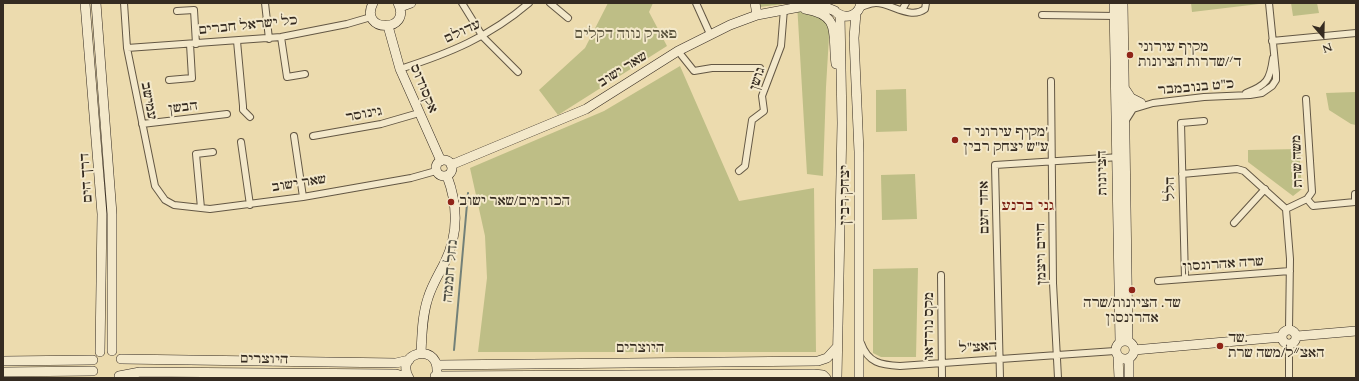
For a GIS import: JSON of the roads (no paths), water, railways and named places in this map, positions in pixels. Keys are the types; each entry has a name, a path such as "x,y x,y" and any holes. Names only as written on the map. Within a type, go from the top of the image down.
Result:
{"street":[{"name":"דרך הים","path":"85,3 102,214 100,352"},
{"name":"דרך הים","path":"96,3 112,200 112,351"},
{"name":"עמישב","path":"124,3 126,48 155,186 165,200"},
{"path":"265,3 269,39"},
{"path":"373,3 370,12 371,17 380,25 388,26 397,21 400,12 399,5 411,3"},
{"path":"462,3 483,37 518,72"},
{"name":"עדולם","path":"400,69 428,60 483,37 512,18 529,3"},
{"path":"550,3 568,18"},
{"path":"696,3 710,34"},
{"path":"755,3 757,15"},
{"path":"835,10 850,16 859,8 877,3 902,10 918,12 925,9 926,3"},
{"path":"902,10 906,3"},
{"name":"הציונות","path":"1114,3 1118,16 1125,89 1125,108 1120,122"},
{"name":"הציונות","path":"1123,3 1118,16 1124,342"},
{"name":"כ\"ט בנובמבר","path":"1125,108 1131,104 1242,95 1260,88 1266,82 1271,69 1273,52 1269,3"},
{"name":"שאר ישוב","path":"451,165 586,109 678,50 730,25 757,15 813,4 835,10"},
{"path":"794,8 821,13 831,21 834,32 836,63 841,85"},
{"name":"יצחק רבין","path":"859,8 854,38 860,159 859,378"},
{"name":"גושן","path":"739,171 745,166 752,120 764,111 762,96 781,46 784,9"},
{"path":"169,80 192,78 194,10 177,11"},
{"name":"יצחק רבין","path":"835,10 841,85 837,378"},
{"path":"1042,15 1118,16"},
{"name":"כל ישראל חברים","path":"126,48 269,39 333,27 371,17"},
{"name":"אקסודוס","path":"388,26 400,69 441,161"},
{"path":"1272,41 1356,33"},
{"path":"282,37 287,77 305,74"},
{"path":"237,41 243,110 250,116"},
{"name":"גושן","path":"678,50 694,71 712,68 760,68"},
{"name":"חיים ויצמן","path":"1051,80 1053,283 1058,378"},
{"path":"1125,89 1131,98 1141,103"},
{"name":"משה שרת","path":"1182,174 1237,169 1250,174 1286,209 1307,199 1312,192 1306,99"},
{"name":"כ\"ט בנובמבר","path":"1120,122 1133,110 1152,103"},
{"name":"גינוסר","path":"313,136 381,124 419,113"},
{"name":"הבשן","path":"142,124 227,114"},
{"name":"הלל","path":"1186,279 1181,122 1204,121"},
{"path":"294,136 303,197"},
{"path":"241,142 250,205"},
{"path":"201,208 196,154 213,152"},
{"name":"אחד העם","path":"1000,378 995,165 1120,157"},
{"path":"441,161 447,161 451,165 451,172 447,176 442,176 436,171 436,166 441,161"},
{"name":"שאר ישוב","path":"165,200 174,205 201,208 250,205 411,178 436,171"},
{"path":"421,353 423,318 428,298 452,245 455,230 455,203 447,176"},
{"path":"1234,223 1265,189"},
{"path":"1307,199 1313,206 1355,202 1355,194"},
{"path":"1286,209 1290,271 1289,329"},
{"name":"שרה אהרונסון","path":"1158,281 1290,271"},
{"name":"מקס נורדאו","path":"941,275 942,378"},
{"path":"1289,329 1294,331 1297,336"},
{"path":"1282,337 1284,332 1289,329"},
{"path":"1297,336 1356,331"},
{"name":"האצ\"ל","path":"859,335 864,351 876,363 900,366 1058,356 1117,354"},
{"path":"1289,344 1294,342 1297,336"},
{"path":"1117,354 1124,359 1132,354 1282,337"},
{"path":"1282,337 1285,343 1289,344"},
{"path":"1118,378 1117,354 1124,342 1133,345 1130,378"},
{"path":"1289,344 1289,378"},
{"name":"היוצרים","path":"437,365 511,363 822,361 837,347"},
{"path":"3,372 95,375 94,360 100,352 112,351 121,359 123,368 118,377"},
{"path":"409,378 406,368 409,360 416,354 421,353 429,355 437,365 434,377"},
{"name":"היוצרים","path":"121,359 396,363 409,360"},
{"path":"3,361 94,360"},
{"name":"היוצרים","path":"118,377 140,372 292,376 396,374 409,378"},
{"name":"היוצרים","path":"434,377 512,374 814,374 823,375 826,378"}],"waterway":[{"name":"נחל חממה","path":"454,350 468,193"}],"place":[{"name":"מקיף עירוני ד׳/שדרות הציונות","path":"1130,55"},
{"name":"מקיף עירוני ד' ע\"ש יצחק רבין","path":"955,140"},
{"name":"הכורמים/שאר ישוב","path":"451,202"},
{"name":"שד. הציונות/שרה אהרונסון","path":"1132,290"},
{"name":"שד. האצ״ל/משה שרת","path":"1220,346"}],"district":[{"name":"גני ברנע","path":"1028,207"}],"park label":[{"name":"פארק נווה דקלים","path":"626,35"}]}
